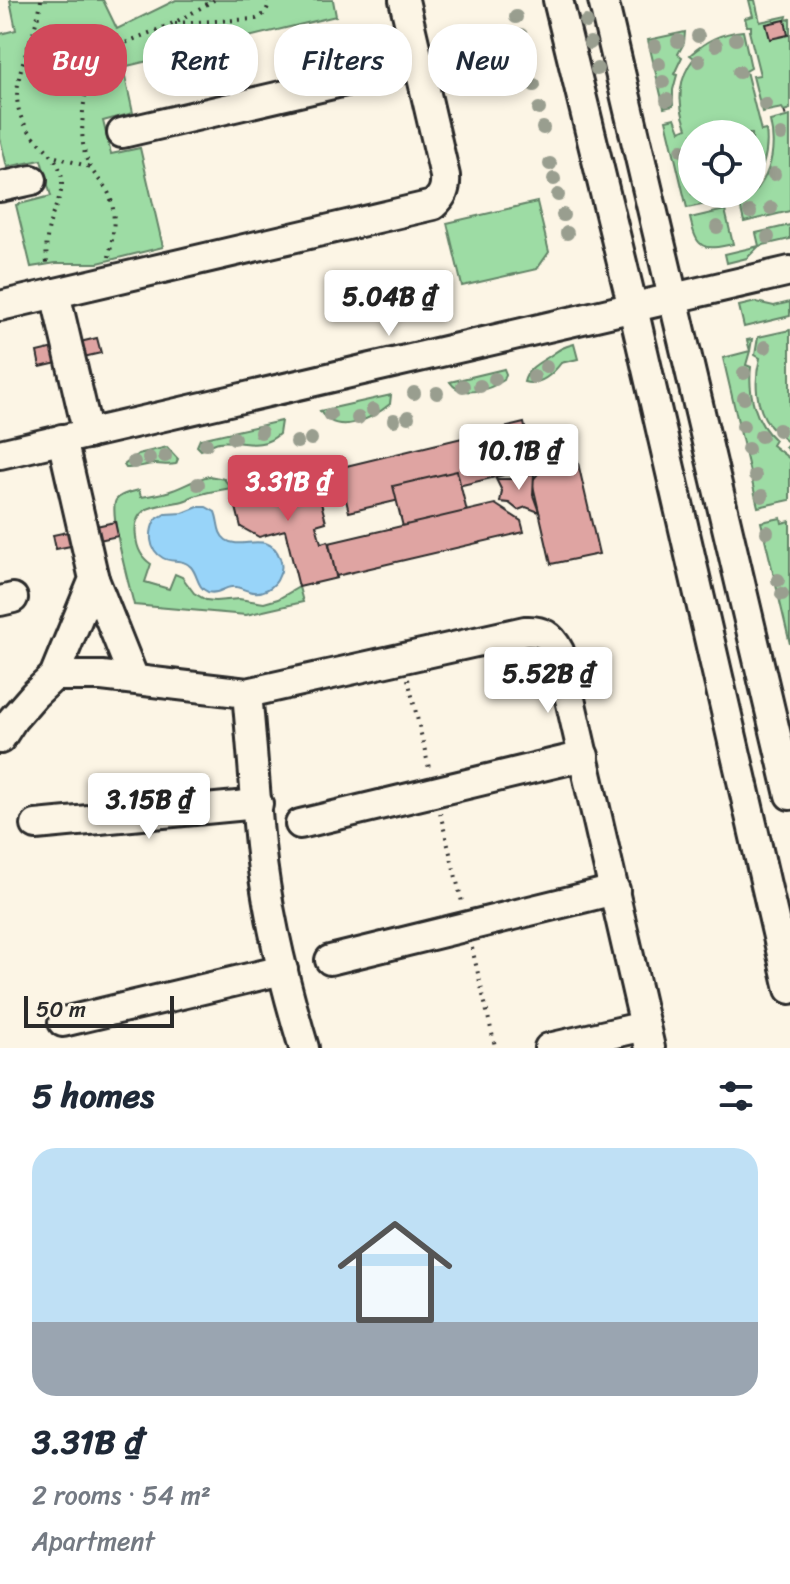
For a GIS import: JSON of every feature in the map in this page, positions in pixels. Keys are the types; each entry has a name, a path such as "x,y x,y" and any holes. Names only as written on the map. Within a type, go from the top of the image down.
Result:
{"street":[{"path":"0,306 433,205 446,189 445,176 404,0"},
{"path":"558,0 633,308 790,989"},
{"path":"603,0 674,299 778,693 790,795"},
{"path":"122,133 419,64"},
{"path":"0,187 32,180"},
{"path":"0,454 790,271"},
{"path":"55,293 94,579 134,679"},
{"path":"0,739 13,719 54,676 94,579"},
{"path":"54,676 102,676 247,693 536,630 546,633 559,651 648,1037 549,1048"},
{"path":"247,693 261,847 283,970 304,1048"},
{"path":"300,824 584,756"},
{"path":"36,825 258,804"},
{"path":"330,960 615,890"},
{"path":"63,1022 283,970"}],"path":[{"path":"41,0 38,22 19,76 17,102 19,114 30,134 54,157 61,172 62,188 49,226 47,264"},
{"path":"214,0 173,23 256,19 263,16 269,0"},
{"path":"54,157 90,167"},
{"path":"407,673 431,776"},
{"path":"439,807 464,910"},
{"path":"471,942 495,1046"}],"green space":[{"path":"10,0 103,0 115,24 24,24 24,96 127,96 127,85 133,113 103,121 111,154 140,148 163,247 98,263 56,263 31,267 16,205 51,196 41,160 7,167 0,138 0,34 16,30"},
{"path":"176,0 333,0 336,16 303,24 274,24 274,31 258,35 258,24 143,24 143,62 127,66 127,24"},
{"path":"749,0 755,0 760,22 787,16 786,20 790,19 790,109 762,112 753,76 760,75 749,31 751,26 747,26 745,18 753,16"},
{"path":"743,31 751,68 746,71 758,120 684,120 680,92 684,75 694,58 690,55 714,38"},
{"path":"685,32 678,54 682,57 674,74 677,75 673,106 664,108 648,40"},
{"path":"790,116 790,211 744,222 741,208 766,208 766,174 773,145 770,121"},
{"path":"675,118 678,126 678,170 666,120"},
{"path":"537,202 549,252 537,269 462,286 447,223"},
{"path":"725,210 733,244 702,245 695,236 690,218"},
{"path":"790,225 790,239 759,246 756,233"},
{"path":"759,246 747,258 727,263 725,254"},
{"path":"756,302 774,306 790,302 790,316 744,327 739,306"},
{"path":"790,330 790,452 785,447 789,443 770,426 761,410 757,384 760,358 755,355 758,337"},
{"path":"574,344 578,359 561,363 540,381 524,382 535,366"},
{"path":"750,351 746,365 751,367 754,407 762,425 775,440 772,445 790,459 790,500 758,507 723,358"},
{"path":"504,369 504,380 483,390 461,390 450,382"},
{"path":"391,395 390,404 354,423 335,423 320,411"},
{"path":"281,421 279,434 264,442 219,442 201,450 197,446 200,439"},
{"path":"167,447 178,459 176,464 130,468 124,465 138,454"},
{"path":"209,476 224,479 231,488 149,508 138,517 138,545 151,564 145,582 169,589 175,574 206,600 239,599 264,603 299,587 303,602 246,615 134,605 117,534 116,500 139,490 141,497 165,492"},
{"path":"781,518 782,523 790,521 790,644 761,522"}],"water":[{"path":"198,507 215,512 226,540 232,543 262,542 275,549 281,567 274,584 258,592 233,587 208,592 202,588 188,564 158,555 151,540 155,520 165,514 183,513"}],"building":[{"path":"785,20 788,35 770,39 766,24"},
{"path":"97,338 101,353 40,367 37,352"},
{"path":"524,423 529,444 517,472 349,512 338,468"},
{"path":"575,450 599,554 551,564 532,481 553,455"},
{"path":"457,471 470,524 406,539 393,486"},
{"path":"534,473 533,495 539,512 526,507 518,510 509,503 500,502 502,491 496,479 519,479"},
{"path":"287,475 319,495 326,522 316,525 321,543 328,541 337,578 299,587 285,530 259,537 241,527 231,488"},
{"path":"495,504 521,521 524,532 336,576 329,543"},
{"path":"115,522 118,536 56,549 53,535"}]}
